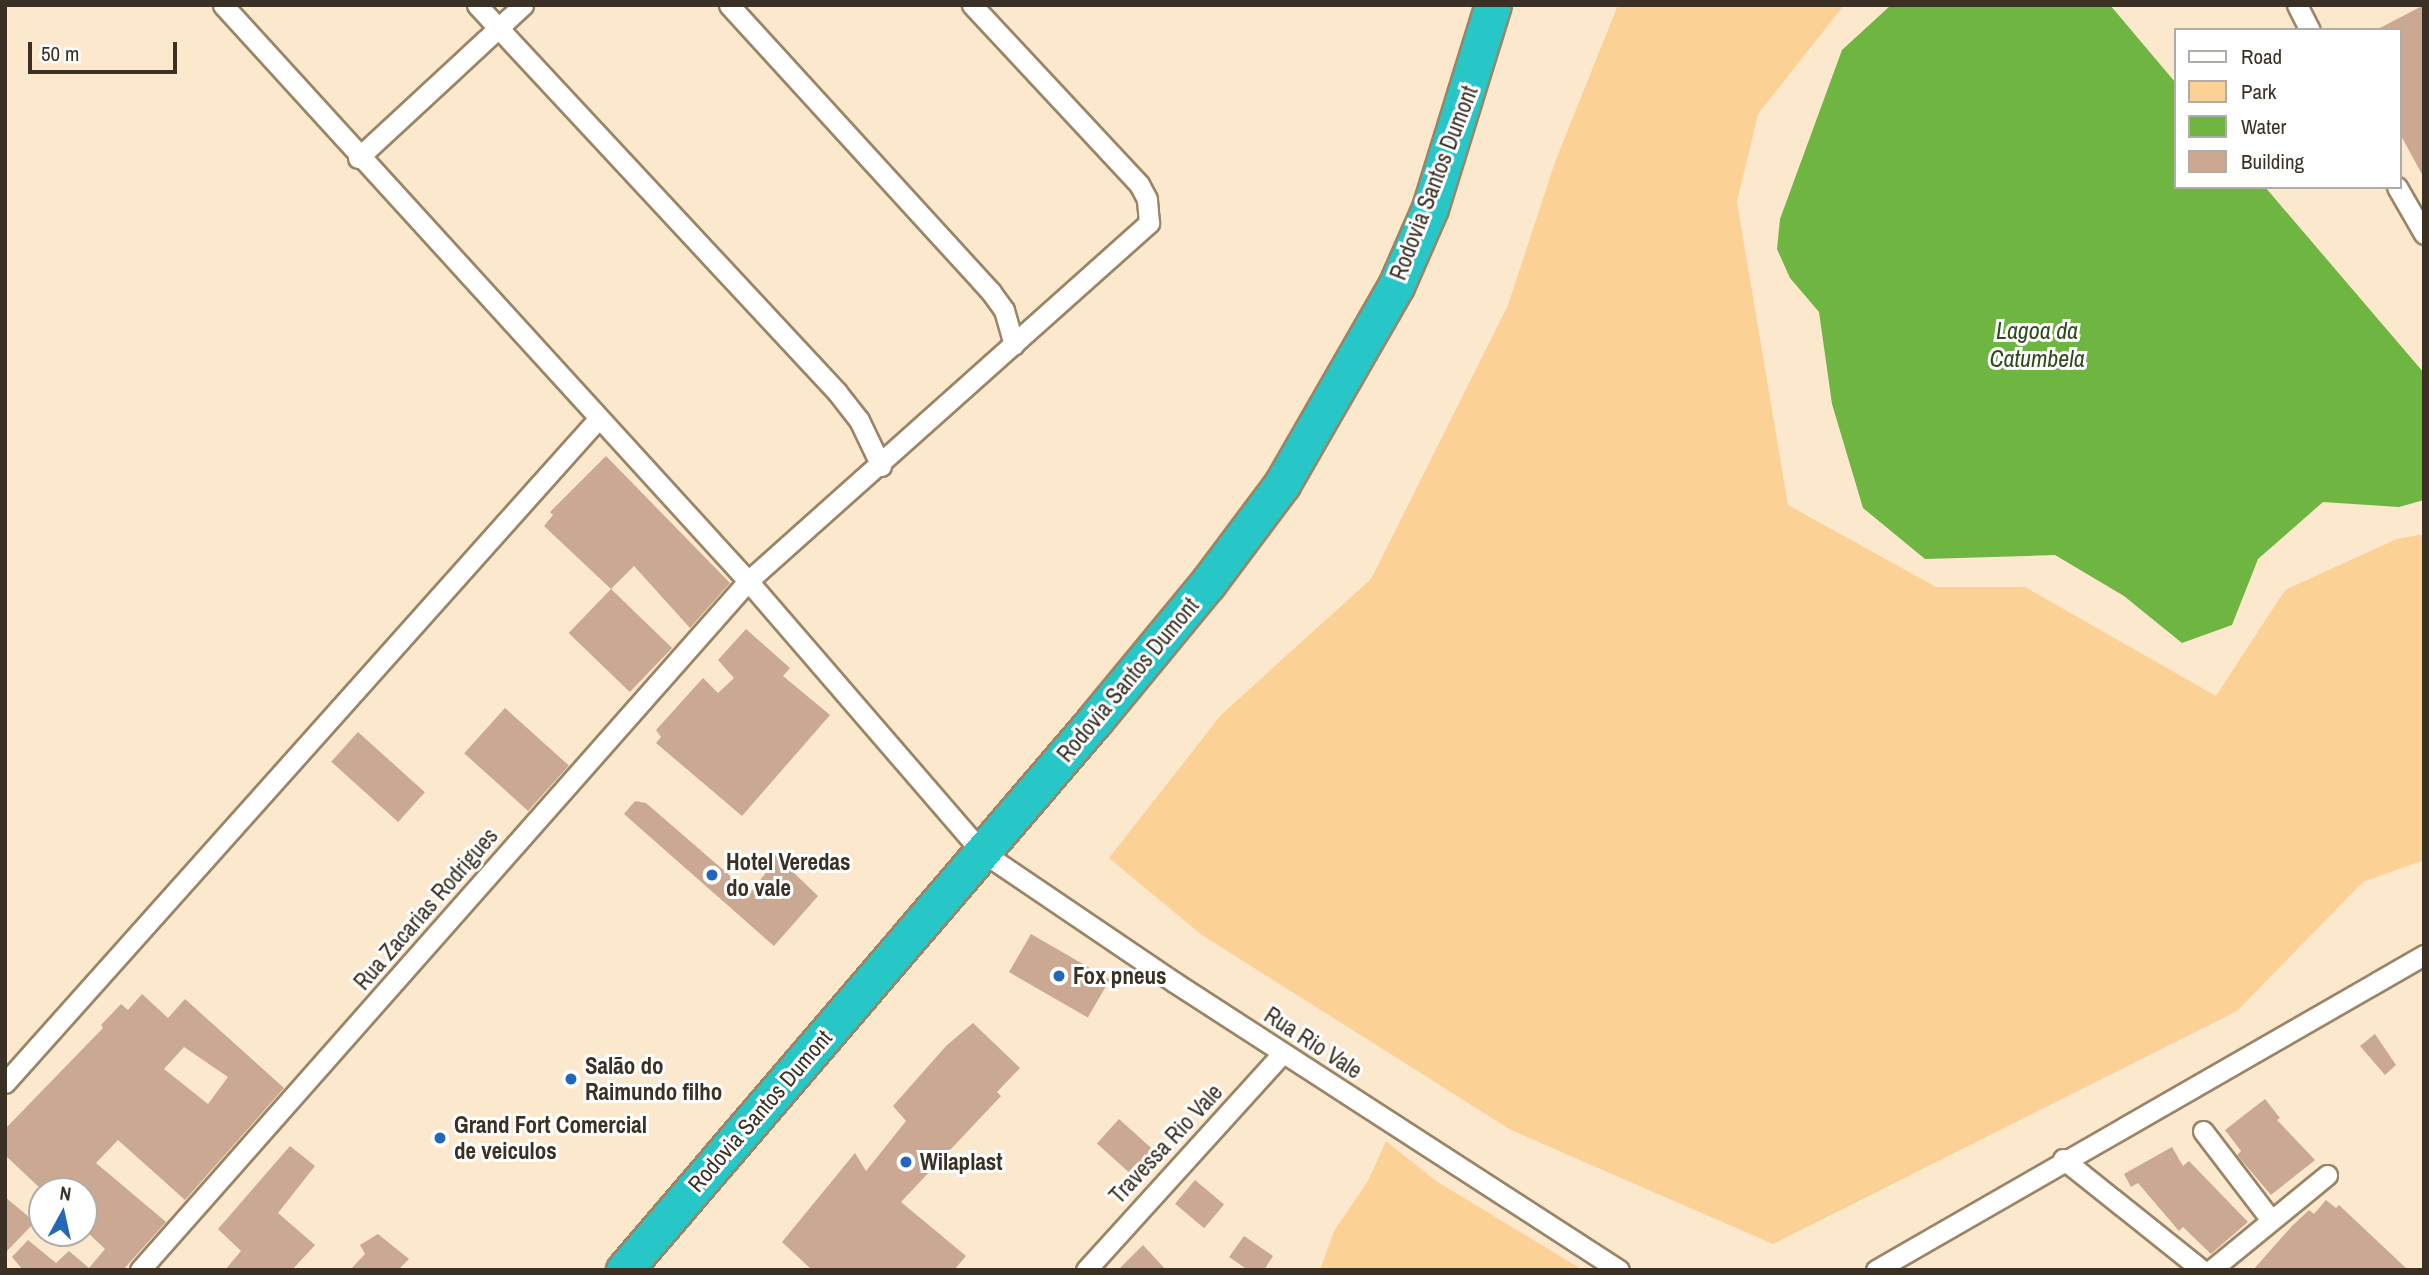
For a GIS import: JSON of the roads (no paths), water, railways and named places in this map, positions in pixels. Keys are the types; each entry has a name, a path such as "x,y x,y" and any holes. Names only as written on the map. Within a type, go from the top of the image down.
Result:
{"highway":[{"name":"Rodovia Santos Dumont","path":"624,1270 1208,583 1282,484 1401,275 1434,195 1493,5"}],"street":[{"name":"Rua Rio Vale","path":"223,5 358,158 748,581 982,852 1283,1053 1619,1270"},
{"path":"477,5 837,392 859,419 881,466"},
{"path":"358,158 523,5"},
{"path":"729,5 991,292 1004,310 1014,345"},
{"name":"Rua Zacarias Rodrigues","path":"140,1270 748,581 1142,234 1150,210 1139,184 972,5"},
{"path":"2298,6 2309,28"},
{"path":"2398,189 2423,232"},
{"path":"5,1083 598,419"},
{"path":"1876,1270 2063,1159 2424,955"},
{"name":"Travessa Rio Vale","path":"1086,1270 1283,1053"},
{"path":"2203,1131 2271,1220"},
{"path":"2063,1159 2202,1270"},
{"path":"2211,1270 2326,1175"}],"water":[{"name":"Lagoa da Catumbela","path":"1891,5 2110,5 2174,81 2174,189 2267,189 2424,373 2424,500 2399,507 2323,502 2258,559 2232,625 2182,643 2124,596 2055,555 1925,559 1863,508 1832,404 1819,312 1790,278 1777,249 1780,219 1842,50"}],"place":[{"name":"Hotel Veredas do vale","path":"712,875"},
{"name":"Fox pneus","path":"1059,976"},
{"name":"Salão do Raimundo filho","path":"571,1079"},
{"name":"Grand Fort Comercial de veiculos","path":"440,1138"},
{"name":"Wilaplast","path":"906,1162"}]}
